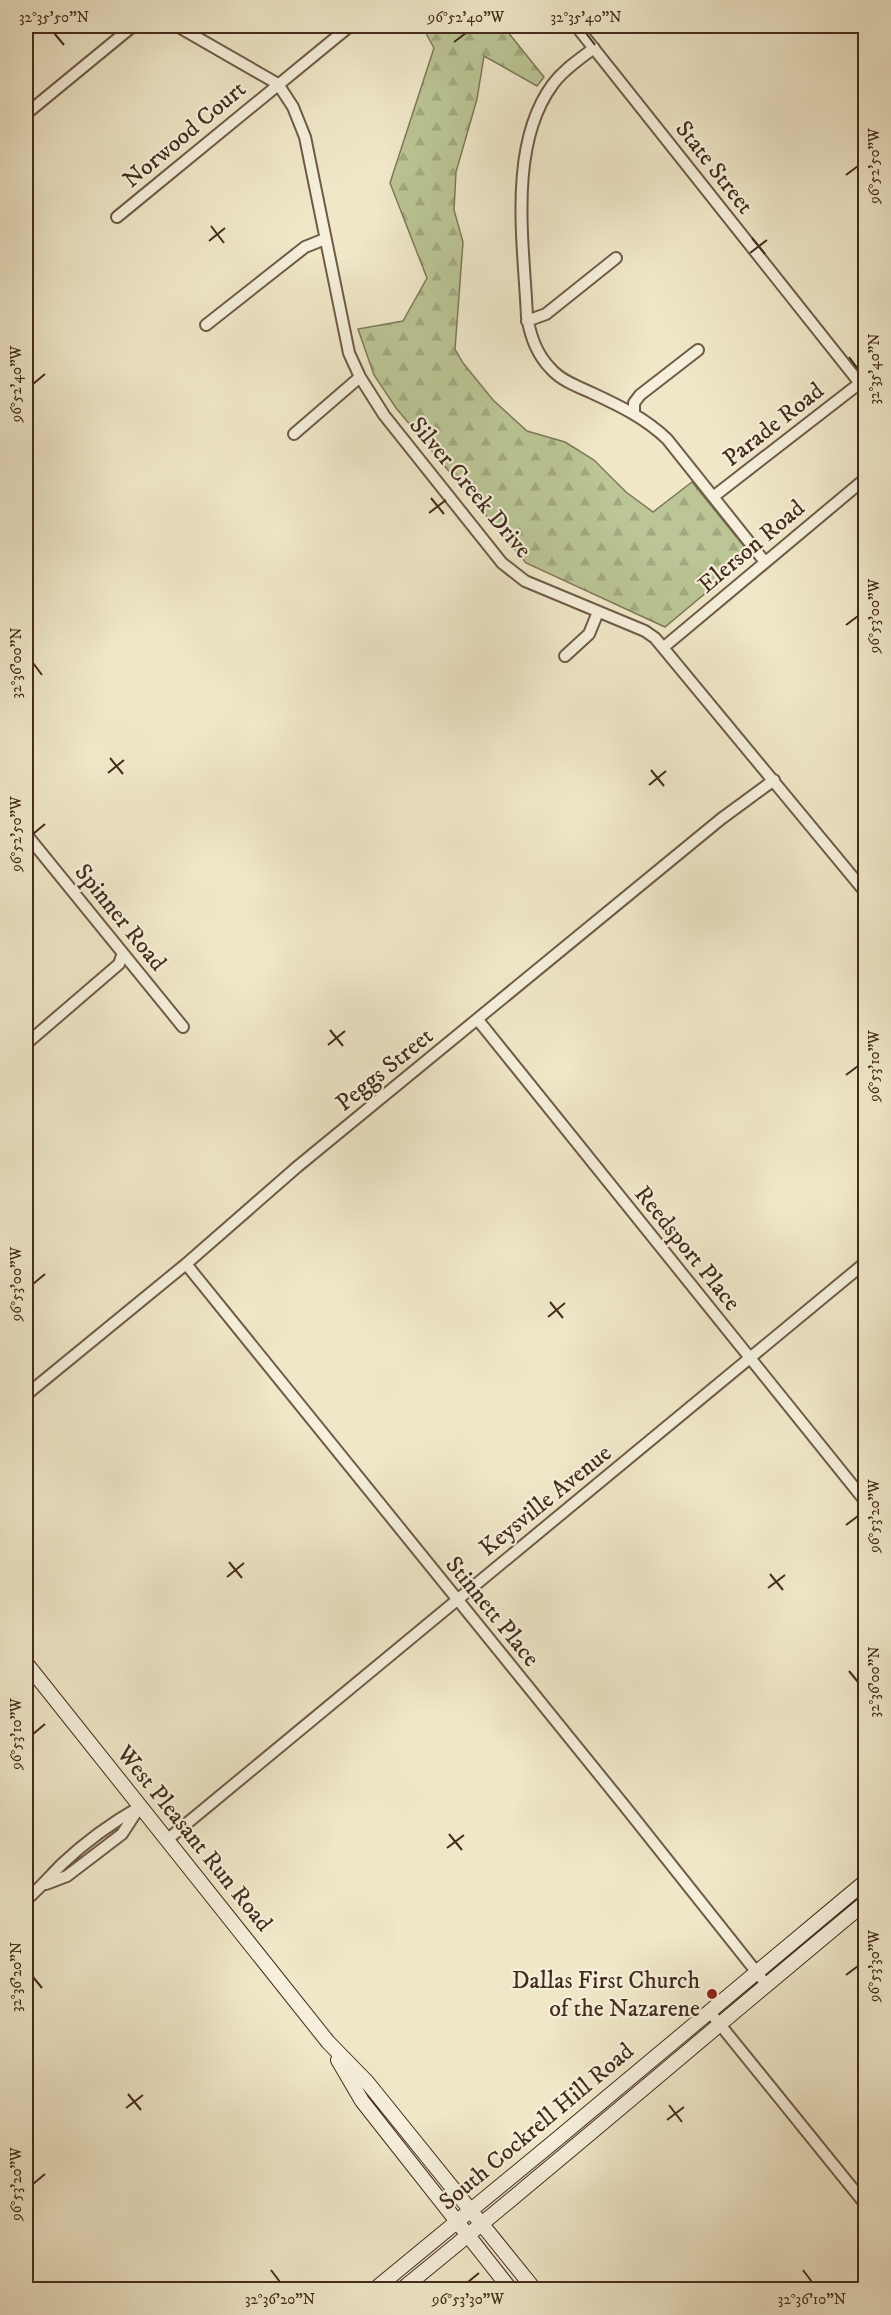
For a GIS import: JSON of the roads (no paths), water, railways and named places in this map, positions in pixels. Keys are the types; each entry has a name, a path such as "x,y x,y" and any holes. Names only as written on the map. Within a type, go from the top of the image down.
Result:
{"main road":[{"name":"West Pleasant Run Road","path":"26,1663 328,2042 367,2082 535,2289"},
{"name":"South Cockrell Hill Road","path":"374,2289 866,1881"},
{"name":"South Cockrell Hill Road","path":"401,2289 483,2224 719,2023 866,1902"},
{"name":"West Pleasant Run Road","path":"328,2042 362,2101 512,2289"}],"street":[{"path":"26,114 133,26"},
{"name":"Silver Creek Drive","path":"177,26 278,84 293,107 305,137 349,354 360,377 384,415 502,562 525,581 645,631 664,647 866,893"},
{"name":"Norwood Court","path":"117,217 350,26"},
{"name":"State Street","path":"576,26 863,387"},
{"path":"594,48 553,83 532,125 521,190 527,321 530,335 538,354 554,372 634,414 667,439 765,562"},
{"path":"206,325 305,247 325,239"},
{"path":"527,321 546,314 616,258"},
{"path":"634,414 634,403 640,395 698,350"},
{"path":"294,434 360,377"},
{"name":"Parade Road","path":"713,497 863,387"},
{"name":"Elerson Road","path":"664,647 866,478"},
{"path":"565,656 589,634 598,612"},
{"name":"Peggs Street","path":"26,1395 186,1264 297,1167 721,819 774,780"},
{"name":"Spinner Road","path":"26,834 183,1027"},
{"path":"26,1044 119,964 123,953"},
{"name":"Reedsport Place","path":"478,1020 866,1502"},
{"name":"Keysville Avenue","path":"168,1839 866,1262"},
{"name":"Stinnett Place","path":"186,1264 766,1984"},
{"path":"26,1900 44,1886 67,1876 122,1834 141,1806"},
{"path":"709,2011 866,2205"}],"place":[{"name":"Dallas First Church of the Nazarene","path":"712,1994"}]}
